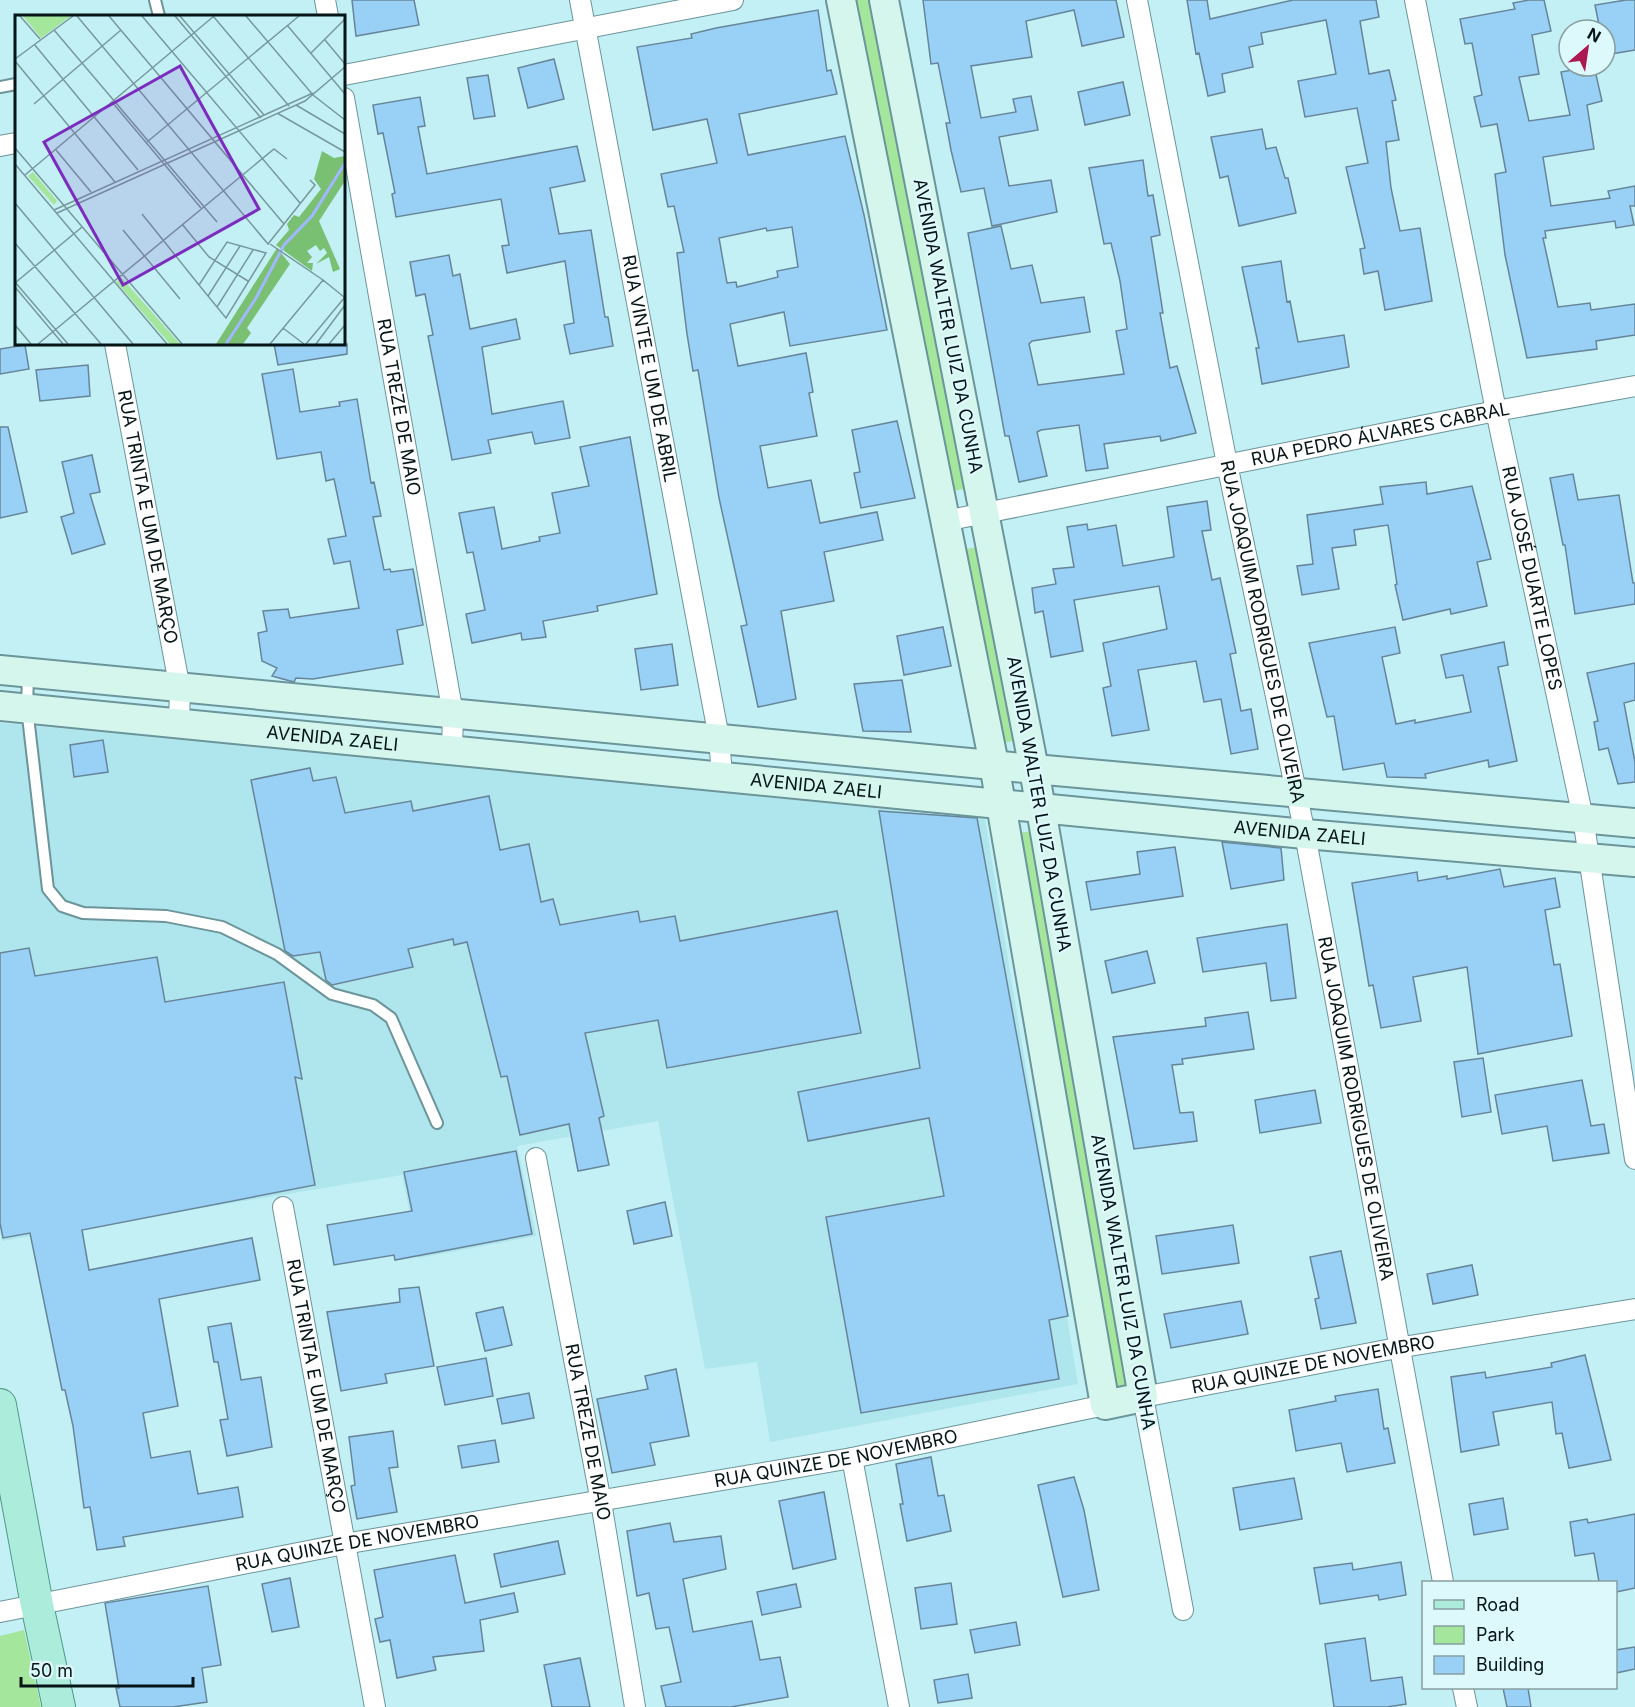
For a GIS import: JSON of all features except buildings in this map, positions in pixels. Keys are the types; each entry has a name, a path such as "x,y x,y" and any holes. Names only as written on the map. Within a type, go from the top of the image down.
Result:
{"main road":[{"path":"0,1405 37,1605 59,1707"}],"street":[{"path":"325,0 328,15"},
{"name":"RUA VINTE E UM DE ABRIL","path":"580,0 719,738 722,775"},
{"path":"345,75 733,0"},
{"name":"AVENIDA WALTER LUIZ DA CUNHA","path":"841,0 994,764 1105,1405"},
{"name":"AVENIDA WALTER LUIZ DA CUNHA","path":"884,0 1034,769 1143,1397 1183,1610"},
{"name":"RUA JOAQUIM RODRIGUES DE OLIVEIRA","path":"1137,0 1227,464 1305,834 1443,1581"},
{"name":"RUA JOSÉ DUARTE LOPES","path":"1415,0 1496,411 1583,818 1635,1159"},
{"name":"RUA TREZE DE MAIO","path":"345,104 453,714 452,749"},
{"path":"0,146 15,142"},
{"name":"RUA TRINTA E UM DE MARÇO","path":"115,345 180,689 179,723"},
{"name":"RUA PEDRO ÁLVARES CABRAL","path":"945,521 1496,411 1635,386"},
{"name":"AVENIDA ZAELI","path":"14,672 1034,769 1635,823"},
{"name":"AVENIDA ZAELI","path":"13,707 1039,806 1305,834 1635,862"},
{"name":"RUA TREZE DE MAIO","path":"536,1158 602,1502 635,1707"},
{"name":"RUA TRINTA E UM DE MARÇO","path":"283,1207 375,1707"},
{"name":"RUA QUINZE DE NOVEMBRO","path":"0,1612 344,1544 852,1458 1143,1397 1398,1348 1635,1309"},
{"path":"852,1458 898,1707"},
{"path":"1463,1689 1467,1707"}],"lane":[{"path":"155,0 159,15"},
{"path":"0,87 15,84"},
{"path":"14,672 13,707 48,889 62,906 83,913 166,916 222,927 278,954 332,994 373,1005 391,1018 437,1123"}],"shaded area":[{"path":"0,723 983,807 1078,1384 770,1442 757,1362 705,1369 658,1121 517,1146 536,1236 419,1258 402,1175 2,1241 0,1230"}],"green space":[{"path":"857,0 871,0 967,488 954,491"},
{"path":"977,547 1013,741 999,744 966,549"},
{"path":"1033,831 1128,1384 1115,1387 1018,833"},
{"path":"24,1630 41,1707 0,1707 0,1636"}]}
